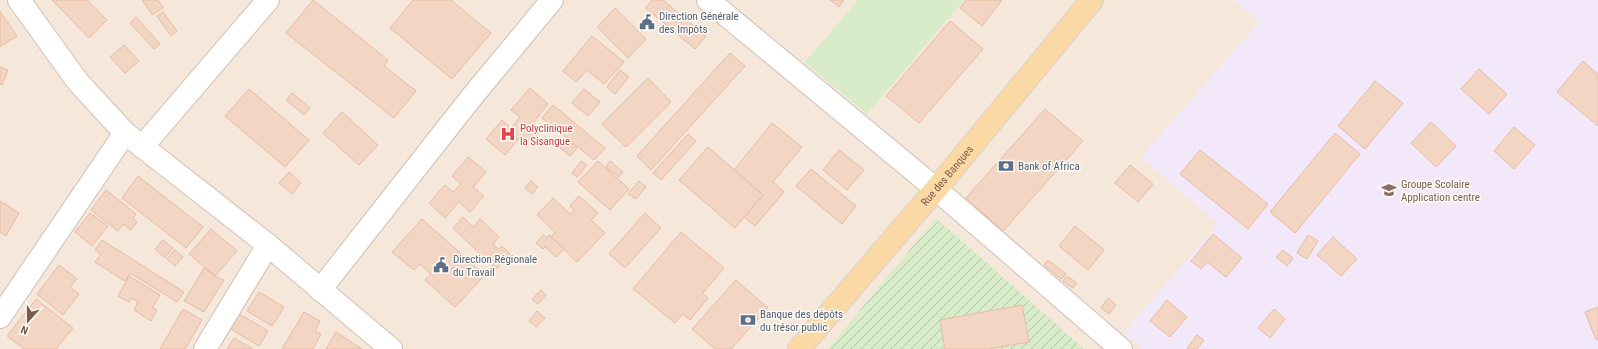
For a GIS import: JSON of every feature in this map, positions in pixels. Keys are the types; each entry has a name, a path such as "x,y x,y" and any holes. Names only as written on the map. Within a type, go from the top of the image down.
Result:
{"main road":[{"name":"Rue des Banques","path":"799,349 936,189 1092,0"}],"street":[{"path":"19,0 78,82 125,133 268,245 391,349"},
{"path":"142,146 268,0"},
{"path":"320,290 471,98 552,0"},
{"path":"708,0 936,189 1121,349"},
{"path":"0,317 125,133"},
{"path":"205,349 268,245"}],"shaded area":[{"path":"0,0 1598,0 1598,349 0,349"},
{"name":"Groupe Scolaire Application centre","path":"1234,0 1598,0 1598,349 1142,349 1123,333 1218,224 1141,157 1259,22"}],"green space":[{"path":"858,0 964,0 867,114 805,62"},
{"path":"936,218 1084,349 989,349 1029,342 1021,305 940,320 945,349 828,349"}],"building":[{"path":"52,0 87,0 107,20 89,38"},
{"path":"142,0 158,0 163,8 152,15"},
{"path":"313,0 388,60 384,66 416,91 394,118 286,33"},
{"path":"413,0 451,0 491,33 452,79 390,28"},
{"path":"652,0 663,0 706,36 695,49 646,8"},
{"path":"830,0 844,0 839,7"},
{"path":"966,0 1002,0 982,26 960,8"},
{"path":"615,8 646,39 628,58 597,27"},
{"path":"0,11 17,36 0,47"},
{"path":"163,12 177,31 171,36 157,16"},
{"path":"136,17 160,44 154,49 130,23"},
{"path":"950,21 983,49 919,123 886,96"},
{"path":"592,36 624,62 604,84 587,70 576,82 563,71"},
{"path":"124,45 139,61 125,73 110,57"},
{"path":"730,53 745,66 651,170 637,156"},
{"path":"1583,61 1598,74 1598,126 1557,92"},
{"path":"0,67 8,70 2,85 0,84"},
{"path":"1479,69 1507,94 1489,114 1461,89"},
{"path":"620,70 629,77 615,94 607,87"},
{"path":"648,78 671,102 626,147 602,124"},
{"path":"1375,81 1403,103 1365,149 1338,126"},
{"path":"530,88 548,104 533,123 541,130 527,147 518,139 505,155 486,139 502,120 511,128 520,117 511,110"},
{"path":"249,89 309,140 285,167 225,116"},
{"path":"584,89 600,102 588,116 572,103"},
{"path":"292,93 310,108 304,115 286,100"},
{"path":"553,105 605,148 594,160 542,118"},
{"path":"1045,109 1083,141 1003,231 966,198"},
{"path":"342,112 378,145 359,165 323,133"},
{"path":"1431,122 1456,146 1436,167 1411,143"},
{"path":"772,123 802,147 773,182 784,192 755,226 744,217 763,195 734,170"},
{"path":"1514,127 1535,145 1514,169 1494,151"},
{"path":"1335,133 1360,154 1295,233 1270,212"},
{"path":"688,134 696,141 661,180 653,173"},
{"path":"565,138 577,148 570,156 558,146"},
{"path":"708,147 763,195 735,228 679,180"},
{"path":"839,150 864,170 847,190 823,170"},
{"path":"1200,150 1268,204 1248,229 1180,174"},
{"path":"468,157 486,172 473,187 484,196 470,212 459,202 445,218 429,203 445,185 453,192 461,184 452,176"},
{"path":"581,161 587,165 577,177 572,173"},
{"path":"598,161 629,189 610,210 578,182"},
{"path":"610,161 623,172 619,177 606,167"},
{"path":"1130,165 1153,184 1138,202 1115,183"},
{"path":"811,169 856,206 842,224 796,186"},
{"path":"289,172 301,183 292,194 279,183"},
{"path":"138,176 203,227 186,248 122,198"},
{"path":"531,181 538,187 532,194 525,188"},
{"path":"639,181 646,187 636,199 628,194"},
{"path":"106,190 136,214 133,218 137,222 131,230 123,224 118,231 91,210"},
{"path":"579,196 598,213 591,220 605,233 577,262 551,237 555,232 537,215 553,198 570,214 574,210 570,206"},
{"path":"0,201 19,213 6,236 0,232"},
{"path":"90,213 108,226 92,246 75,232"},
{"path":"645,213 661,228 625,268 609,254"},
{"path":"463,217 473,227 480,219 499,237 493,244 498,249 502,246 510,254 496,269 453,228"},
{"path":"422,219 485,275 455,307 425,280 431,274 420,264 414,270 392,252"},
{"path":"1075,226 1104,250 1088,270 1059,246"},
{"path":"211,229 237,251 215,276 189,254"},
{"path":"681,232 724,268 703,293 708,298 690,320 683,314 675,323 633,289"},
{"path":"1213,234 1242,258 1226,277 1207,262 1201,269 1191,261"},
{"path":"543,235 547,238 549,235 564,249 556,257 545,247 543,249 536,243"},
{"path":"1308,235 1318,241 1307,259 1297,253"},
{"path":"1333,237 1357,259 1341,276 1317,255"},
{"path":"102,240 184,292 177,302 130,273 125,281 95,262 101,254 95,250"},
{"path":"163,240 173,248 165,258 155,249"},
{"path":"175,250 183,257 175,266 167,259"},
{"path":"1283,250 1293,258 1287,266 1276,257"},
{"path":"1048,260 1066,274 1061,279 1044,265"},
{"path":"59,265 77,279 70,287 79,294 63,315 37,294"},
{"path":"204,268 215,276 224,280 204,312 184,301"},
{"path":"129,276 160,295 152,308 157,310 151,321 134,310 138,302 132,298 129,302 118,296"},
{"path":"1067,276 1077,283 1073,288 1063,281"},
{"path":"736,280 768,308 731,349 715,349 692,329"},
{"path":"541,290 546,295 538,304 532,299"},
{"path":"259,292 284,307 272,326 247,311"},
{"path":"1108,298 1116,305 1109,314 1101,308"},
{"path":"36,299 73,328 56,349 24,349 7,336"},
{"path":"1167,300 1187,317 1170,337 1150,321"},
{"path":"1022,305 1029,342 989,349 945,349 940,320"},
{"path":"1598,307 1598,339 1596,340 1585,312"},
{"path":"183,309 202,320 185,349 160,349"},
{"path":"1274,309 1285,319 1270,338 1258,328"},
{"path":"537,311 545,318 536,327 529,321"},
{"path":"304,312 320,321 315,331 321,334 313,349 282,349"},
{"path":"238,313 268,331 259,346 229,328"},
{"path":"336,332 362,349 326,349"},
{"path":"1197,335 1204,340 1197,349 1188,349 1187,348"},
{"path":"234,338 253,349 227,349"}],"place":[{"name":"Direction Générale des Impôts","path":"647,22"},
{"name":"Polyclinique la Sisangue","path":"508,134"},
{"name":"Bank of Africa","path":"1006,166"},
{"name":"Groupe Scolaire Application centre","path":"1389,190"},
{"name":"Direction Régionale du Travail","path":"441,265"},
{"name":"Banque des dépôts du trésor public","path":"748,320"}]}
